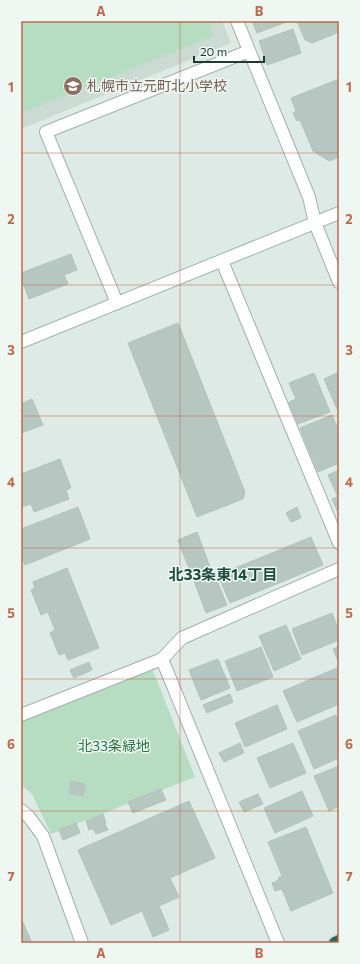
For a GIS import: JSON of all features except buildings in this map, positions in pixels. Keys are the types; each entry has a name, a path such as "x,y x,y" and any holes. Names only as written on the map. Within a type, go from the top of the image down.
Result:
{"highway":[{"path":"335,943 339,941"}],"street":[{"path":"237,21 309,197 315,223 339,282"},
{"path":"117,303 46,132 249,51"},
{"path":"21,342 339,213"},
{"path":"222,261 338,540"},
{"path":"21,715 162,659 182,638 339,569"},
{"path":"162,659 278,943"},
{"path":"21,810 29,817 43,836 82,943"}],"shaded area":[{"name":"札幌市立元町北小学校","path":"21,21 222,21 231,43 21,129"}],"green space":[{"name":"札幌市立元町北小学校","path":"21,21 208,21 214,36 21,113"},
{"name":"北33条緑地","path":"152,668 195,777 51,834 32,794 21,785 21,721"}],"place":[{"name":"札幌市立元町北小学校","path":"73,86"}],"district":[{"name":"北33条東14丁目","path":"223,575"}]}
